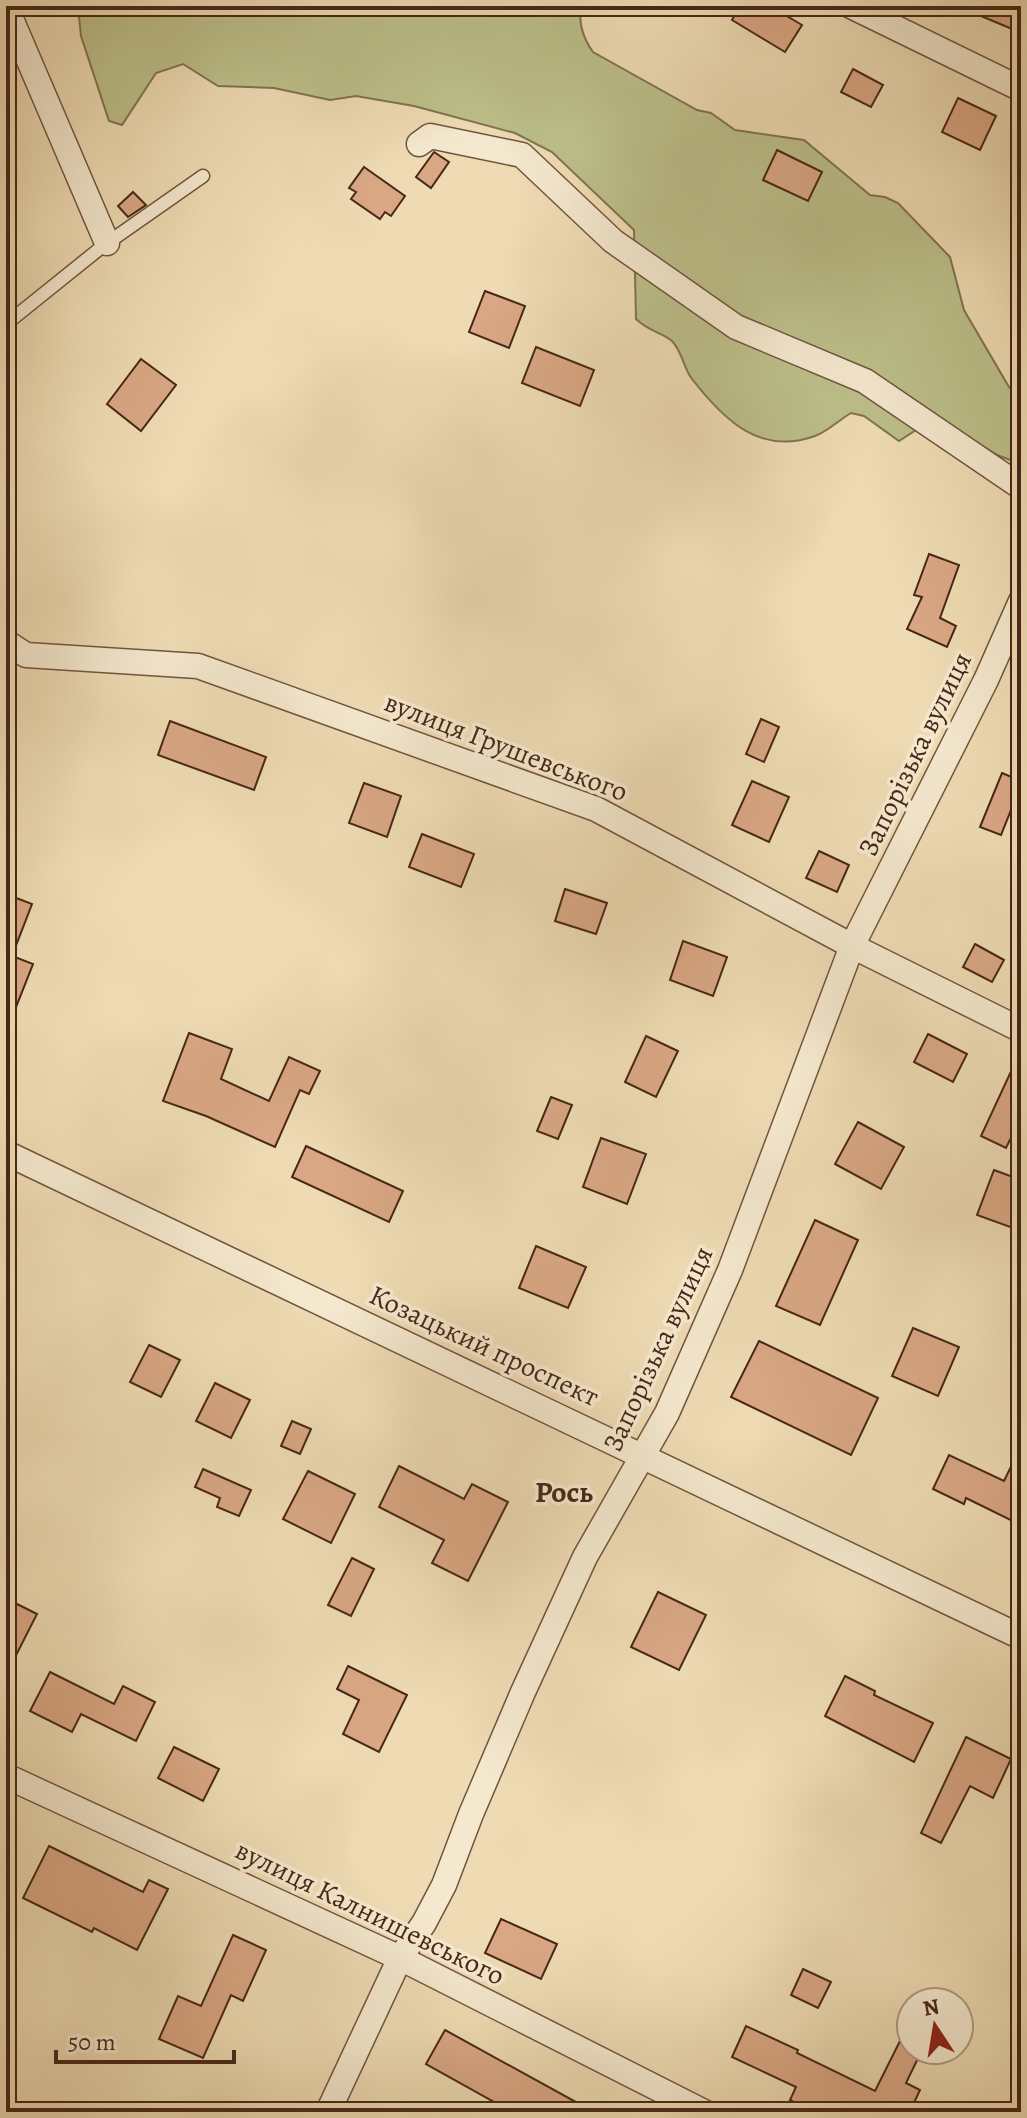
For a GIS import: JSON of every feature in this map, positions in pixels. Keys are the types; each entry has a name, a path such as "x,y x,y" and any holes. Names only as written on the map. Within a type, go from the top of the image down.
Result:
{"street":[{"path":"851,6 1021,89"},
{"path":"6,7 107,243"},
{"path":"419,144 430,136 522,155 613,241 736,327 865,381 1021,487"},
{"name":"Запорізька вулиця","path":"328,2112 400,1958 424,1923 444,1885 535,1665 585,1557 667,1413 730,1270 852,946 986,680 1021,601"},
{"name":"вулиця Грушевського","path":"13,650 198,666 596,809 852,946 1021,1030"},
{"name":"Козацький проспект","path":"6,1153 1021,1637"},
{"name":"вулиця Калнишевського","path":"6,1776 400,1958 704,2112"}],"lane":[{"path":"6,324 107,243 203,176"}],"green space":[{"path":"78,6 582,6 582,30 593,52 697,110 711,113 735,130 804,140 870,195 898,203 950,257 964,310 1009,387 1021,395 1021,464 997,455 936,417 899,441 864,416 851,413 820,434 795,441 760,438 730,420 704,394 689,375 672,341 636,319 634,230 552,152 515,133 414,106 356,96 330,100 274,88 218,86 183,64 156,73 122,125 109,121 81,36"}],"building":[{"path":"740,6 770,6 802,25 785,52 732,20"},
{"path":"957,6 1021,6 1021,8 1012,29"},
{"path":"853,69 883,85 871,107 841,92"},
{"path":"958,98 996,116 980,150 942,132"},
{"path":"777,150 822,172 808,201 763,180"},
{"path":"434,152 449,162 431,188 416,177"},
{"path":"364,167 405,196 391,216 385,212 380,219 351,199 356,192 349,188"},
{"path":"133,192 146,205 128,217 118,206"},
{"path":"485,291 525,306 509,348 469,332"},
{"path":"536,347 594,370 580,406 522,383"},
{"path":"141,359 176,385 141,431 107,404"},
{"path":"929,554 959,565 940,618 956,626 947,647 907,629 922,597 914,595"},
{"path":"761,719 779,727 764,762 746,754"},
{"path":"170,721 266,757 254,790 158,755"},
{"path":"1002,773 1021,781 1021,785 1001,835 980,827"},
{"path":"752,781 789,797 769,842 732,825"},
{"path":"364,783 401,796 387,837 349,823"},
{"path":"422,834 474,854 461,887 409,867"},
{"path":"819,851 849,865 837,892 806,878"},
{"path":"565,889 607,903 596,934 555,921"},
{"path":"6,894 32,904 12,956 33,964 7,1030"},
{"path":"683,941 727,957 713,996 670,980"},
{"path":"975,944 1004,960 992,982 963,967"},
{"path":"189,1033 232,1049 221,1079 269,1101 289,1057 320,1071 309,1094 300,1090 275,1147 206,1116 163,1101"},
{"path":"928,1034 967,1054 953,1082 914,1062"},
{"path":"646,1036 678,1051 656,1097 625,1082"},
{"path":"1021,1050 1021,1117 1006,1148 981,1136"},
{"path":"551,1097 572,1105 558,1139 537,1131"},
{"path":"858,1122 904,1147 881,1189 835,1164"},
{"path":"601,1138 646,1154 627,1204 583,1187"},
{"path":"306,1146 403,1191 389,1222 292,1177"},
{"path":"994,1170 1021,1180 1021,1206 1013,1228 977,1215"},
{"path":"815,1220 858,1240 820,1325 776,1306"},
{"path":"536,1246 586,1267 568,1308 519,1288"},
{"path":"913,1328 959,1347 938,1396 892,1376"},
{"path":"759,1341 878,1398 851,1455 731,1397"},
{"path":"149,1345 180,1360 161,1397 130,1382"},
{"path":"215,1383 250,1400 231,1438 196,1421"},
{"path":"292,1421 311,1429 300,1454 281,1446"},
{"path":"1021,1446 1021,1525 966,1498 964,1504 933,1489 949,1455 1004,1481"},
{"path":"399,1466 464,1499 472,1484 508,1502 468,1581 432,1563 444,1540 379,1507"},
{"path":"203,1469 251,1490 239,1516 217,1507 220,1498 195,1487"},
{"path":"308,1471 355,1494 331,1543 283,1519"},
{"path":"352,1558 374,1569 351,1616 328,1605"},
{"path":"658,1592 706,1615 679,1670 631,1647"},
{"path":"17,1604 37,1614 6,1675 6,1626"},
{"path":"348,1666 407,1695 379,1752 343,1734 359,1700 337,1689"},
{"path":"50,1672 114,1704 123,1686 155,1702 136,1741 81,1714 72,1732 30,1711"},
{"path":"845,1676 875,1691 874,1695 933,1723 914,1762 825,1716"},
{"path":"966,1737 1011,1759 993,1798 970,1786 941,1843 921,1833"},
{"path":"174,1747 219,1769 203,1801 158,1778"},
{"path":"49,1846 143,1892 149,1880 168,1889 137,1950 23,1898"},
{"path":"501,1919 557,1944 541,1979 485,1953"},
{"path":"233,1935 266,1950 243,2001 231,1995 203,2058 159,2039 178,1996 201,2006"},
{"path":"803,1969 831,1982 818,2008 791,1995"},
{"path":"746,2026 875,2091 895,2051 895,2066 914,2066 906,2083 920,2090 911,2109 916,2112 813,2112 790,2100 796,2087 732,2057"},
{"path":"445,2030 594,2112 512,2112 426,2064"}],"district":[{"name":"Рось","path":"564,1492"}]}
